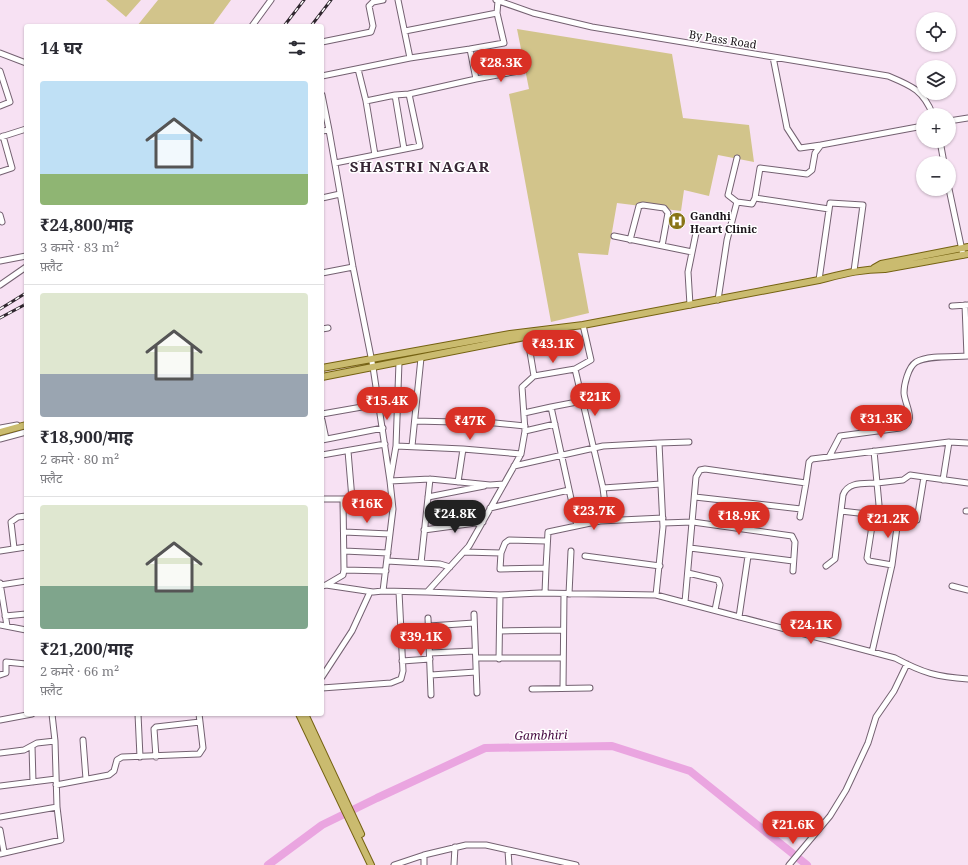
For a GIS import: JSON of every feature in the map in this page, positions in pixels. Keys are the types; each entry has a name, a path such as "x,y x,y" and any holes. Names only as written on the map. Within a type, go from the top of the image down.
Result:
{"main road":[{"path":"324,377 421,358 545,331 819,280 854,271 874,268 885,269 964,253 968,247"},
{"path":"324,368 371,358 527,335"},
{"path":"0,432 24,426"},
{"path":"302,716 371,865"},
{"path":"302,716 375,865"}],"street":[{"path":"253,24 271,0"},
{"path":"324,42 371,32 373,26 369,6 373,2 383,0"},
{"path":"398,0 410,58"},
{"path":"324,76 410,58 504,43 497,13 497,0"},
{"name":"By Pass Road","path":"497,0 533,12 592,28 888,76 912,86 928,102 930,108"},
{"path":"404,31 497,13"},
{"path":"470,49 476,79"},
{"path":"0,53 24,62"},
{"path":"773,57 787,128 800,148 916,127"},
{"path":"358,69 366,101 375,155"},
{"path":"366,101 395,95 409,94 524,70"},
{"path":"0,71 10,102 0,106"},
{"path":"335,163 420,146 409,94"},
{"path":"395,95 404,149"},
{"path":"324,105 353,267 373,367 390,481 393,509 383,591"},
{"path":"956,120 968,118"},
{"path":"0,172 12,168 2,137 24,130"},
{"path":"324,131 329,130"},
{"path":"737,158 728,195 737,202 752,204 755,198 760,168 809,173 812,170 815,153 820,145"},
{"path":"324,198 340,194"},
{"path":"951,196 964,253"},
{"path":"755,198 829,209"},
{"path":"718,300 727,240 737,202"},
{"path":"819,280 830,203 863,205 854,271"},
{"path":"630,240 639,206 643,205 664,208 668,213 662,246"},
{"path":"0,215 2,222"},
{"path":"690,305 688,272 697,228"},
{"path":"614,236 692,252"},
{"path":"0,262 24,256"},
{"path":"324,273 353,267"},
{"path":"0,285 24,268"},
{"path":"829,457 840,436 900,428 907,425 910,419 904,393 908,374 916,362 925,359 967,356 967,305 952,306"},
{"path":"427,592 469,546 521,454 525,428 521,393 522,387 534,376 575,369 591,360 583,325"},
{"path":"527,335 534,376"},
{"path":"412,446 421,358"},
{"path":"390,481 396,446 399,362"},
{"path":"575,369 603,488 608,520"},
{"path":"524,412 582,401"},
{"path":"324,414 379,404"},
{"path":"551,407 577,526"},
{"path":"414,421 488,422 525,428 555,424"},
{"path":"0,428 24,426"},
{"path":"324,439 383,428"},
{"path":"0,439 24,433"},
{"path":"656,595 660,566 663,520 659,442"},
{"path":"514,466 593,448 659,442 689,442"},
{"path":"943,480 949,442"},
{"path":"800,517 810,460 949,442 968,443"},
{"path":"324,455 385,444"},
{"path":"396,446 463,449 521,454"},
{"path":"458,482 463,449"},
{"path":"348,451 352,499"},
{"path":"874,451 879,505 866,556 867,560 892,565"},
{"path":"685,602 696,497 697,473 702,469 806,484"},
{"path":"826,566 835,559 841,511 844,495 848,486 904,480 910,475 968,483"},
{"path":"917,520 924,477"},
{"path":"390,481 430,480 490,485"},
{"path":"421,563 430,480"},
{"path":"428,497 490,485 504,484"},
{"path":"603,488 661,484"},
{"path":"490,508 569,490"},
{"path":"324,499 352,499 391,496"},
{"path":"696,497 801,509"},
{"path":"324,585 343,575 343,499"},
{"path":"841,511 893,523 897,527 892,565 872,652"},
{"path":"14,548 11,522 18,517 24,516"},
{"path":"545,593 546,541 548,532 608,520 663,520 693,522 792,536 795,542 793,571"},
{"path":"424,530 483,522"},
{"path":"344,532 390,534"},
{"path":"546,541 509,540 505,543 501,553 500,568 546,568"},
{"path":"0,551 24,547"},
{"path":"690,548 793,561"},
{"path":"344,550 388,553"},
{"path":"563,688 563,630 571,551"},
{"path":"464,552 501,553"},
{"path":"584,556 660,566"},
{"path":"740,617 748,556"},
{"path":"387,561 440,564 450,567"},
{"path":"344,570 386,571"},
{"path":"688,573 718,580 720,585 715,610"},
{"path":"6,626 0,584 24,582"},
{"path":"324,585 370,592 427,592 500,595 545,593 656,595 895,658 924,673 942,678 968,679"},
{"path":"952,586 968,590"},
{"path":"324,674 352,631 370,592"},
{"path":"324,688 400,681 403,676 399,592"},
{"path":"499,659 500,595"},
{"path":"5,616 24,614"},
{"path":"474,614 477,693"},
{"path":"428,618 431,695"},
{"path":"429,626 474,623"},
{"path":"0,625 24,630"},
{"path":"500,631 563,630"},
{"path":"430,653 475,651"},
{"path":"476,658 563,658"},
{"path":"402,661 430,659"},
{"path":"0,675 6,673 6,662 24,664"},
{"path":"789,865 830,816 846,790 868,743 876,717 894,691 907,664"},
{"path":"430,674 476,672"},
{"path":"532,689 590,688"},
{"path":"0,720 24,716"},
{"path":"0,830 2,853 61,840 57,807 55,741 52,716"},
{"path":"138,716 140,757"},
{"path":"0,786 33,782 56,782 86,779 112,773 119,758 199,754 202,748 199,716"},
{"path":"156,757 154,729 156,727 200,722"},
{"path":"83,740 86,779"},
{"path":"0,753 24,750 37,743 55,741"},
{"path":"32,746 33,782"},
{"path":"0,817 57,807"},
{"path":"394,865 424,855 456,847 466,845 486,845 576,865"},
{"path":"454,865 456,847"},
{"path":"508,851 509,865"},
{"path":"424,855 424,865"}],"shaded area":[{"path":"106,0 141,0 126,17"},
{"path":"158,0 231,0 213,24 139,24"},
{"path":"517,29 672,54 683,118 749,125 754,162 718,155 709,196 684,190 681,211 617,203 608,255 578,253 589,313 551,322 509,94 529,89"}],"waterway":[{"name":"Gambhiri","path":"268,865 322,825 485,748 612,746 690,771 807,865"}],"railway":[{"path":"286,24 304,0"},
{"path":"313,24 331,0"},
{"path":"0,309 24,294"},
{"path":"0,318 24,305"}],"place":[{"name":"Gandhi Heart Clinic","path":"677,221"}],"district":[{"name":"SHASTRI NAGAR","path":"420,166"}]}
